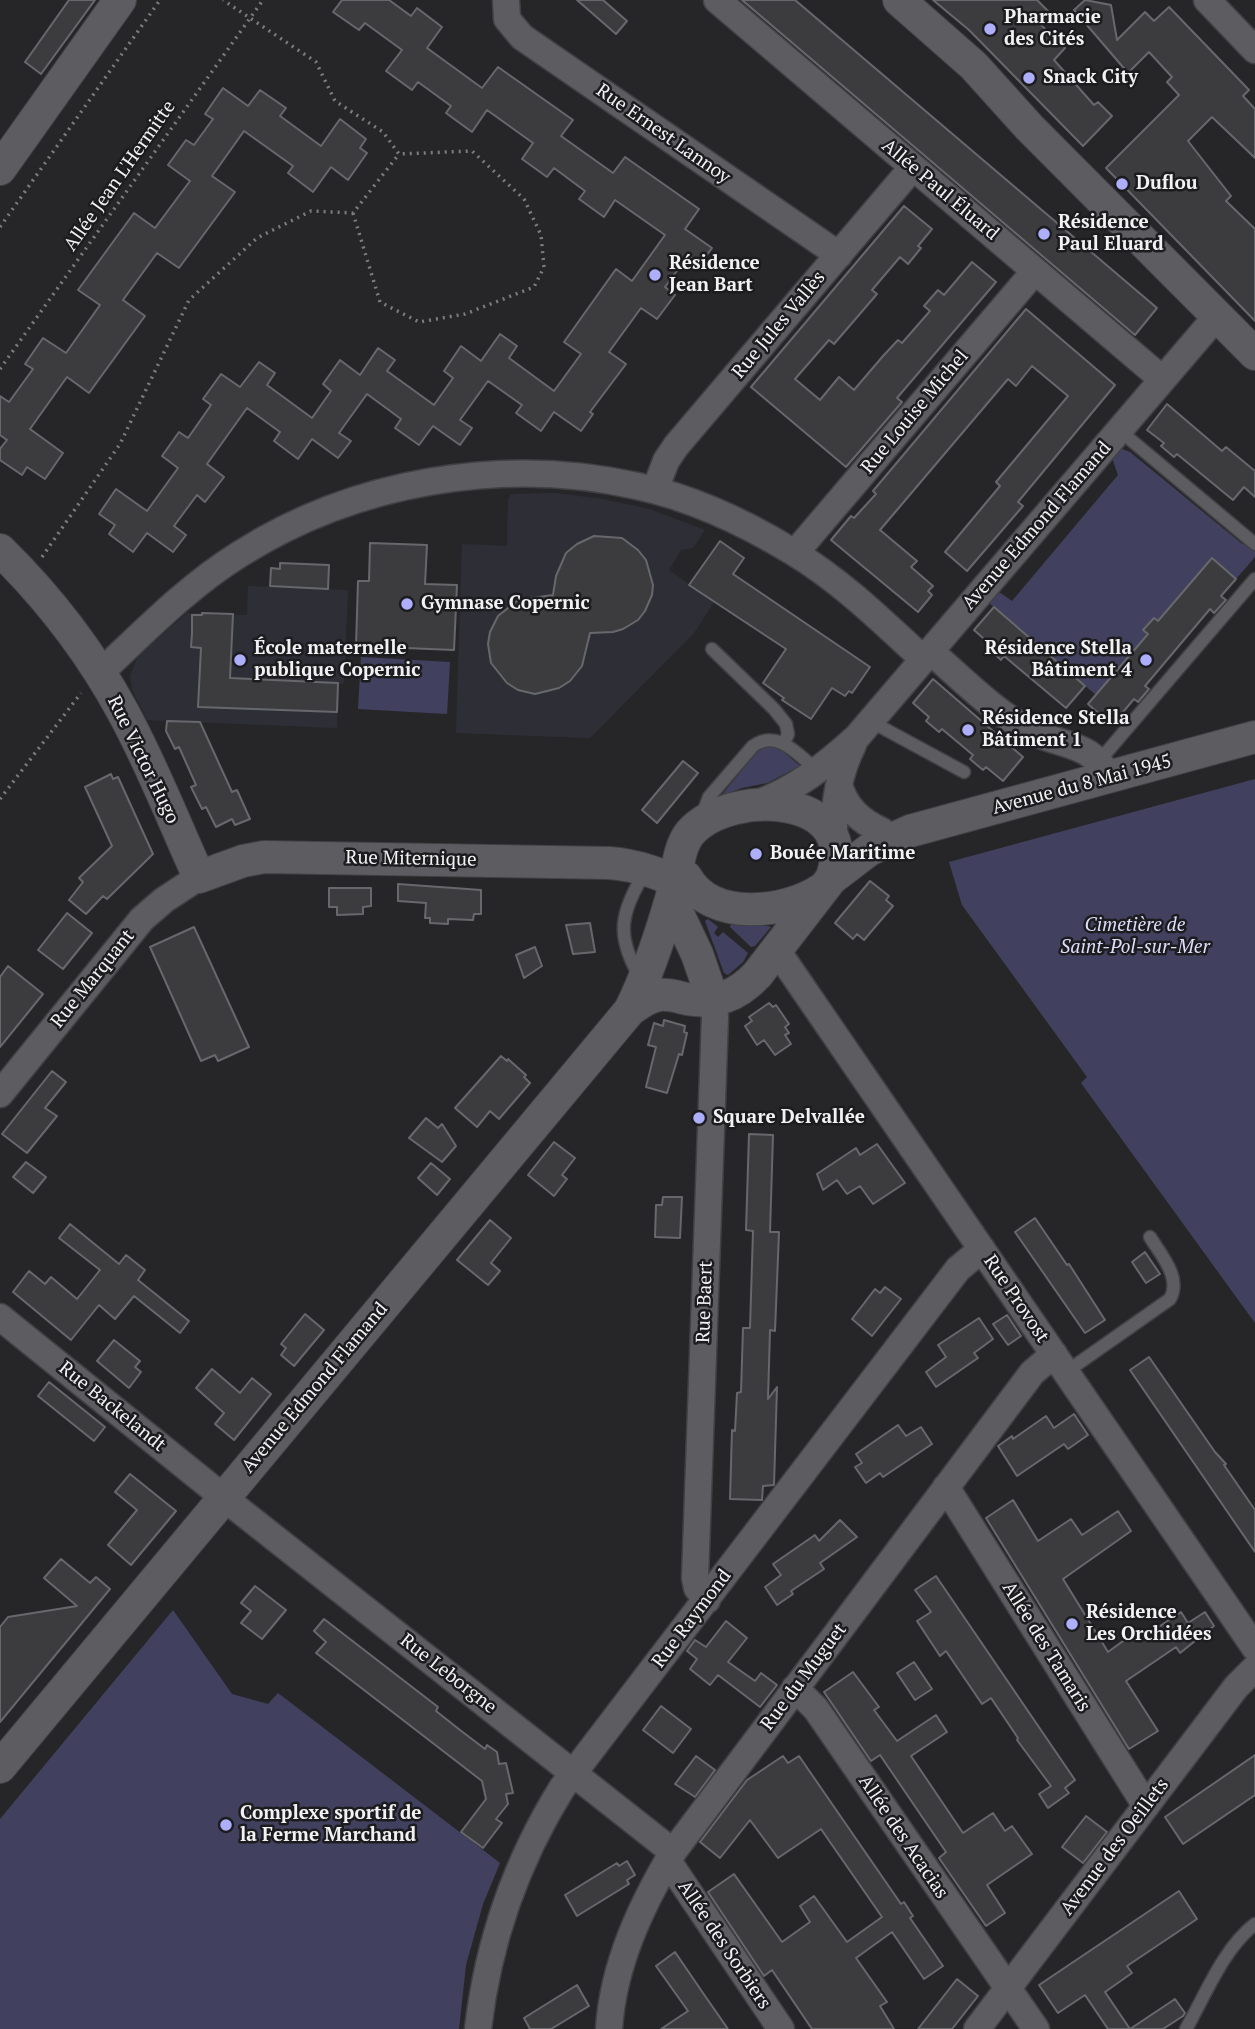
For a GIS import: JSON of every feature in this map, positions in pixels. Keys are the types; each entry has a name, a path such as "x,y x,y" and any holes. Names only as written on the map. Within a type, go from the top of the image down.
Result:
{"street":[{"path":"0,169 120,0"},
{"name":"Rue Ernest Lannoy","path":"506,0 507,19 522,37 838,255"},
{"name":"Allée Paul Éluard","path":"717,0 1162,379"},
{"path":"878,0 979,88 1029,127"},
{"path":"899,0 974,66 1029,127 1255,354"},
{"path":"1207,0 1255,50"},
{"name":"Rue Jules Vallès","path":"655,490 666,461 676,446 914,167"},
{"name":"Rue Louise Michel","path":"795,553 1035,271"},
{"name":"Avenue Edmond Flamand","path":"863,729 1217,316"},
{"path":"99,674 170,606 234,558 286,528 353,501 405,486 523,474 586,477 655,490 720,513 795,553 1024,728 1089,752 1105,769"},
{"name":"Rue Victor Hugo","path":"0,550 69,629 127,720 199,877"},
{"path":"828,778 835,862 829,881 743,989 713,1000 665,995 643,996 671,865 722,813 756,804 828,778 863,729"},
{"name":"Avenue du 8 Mai 1945","path":"896,831 1105,769 1255,737"},
{"path":"828,778 857,817 896,831"},
{"path":"756,804 791,806 811,815 831,832 896,831"},
{"path":"671,865 709,899 727,906 767,908 805,898 896,831"},
{"name":"Rue Miternique","path":"199,877 243,861 264,857 671,865"},
{"path":"671,865 713,1000"},
{"name":"Rue Marquant","path":"0,1094 142,919 164,900 199,877"},
{"name":"Rue Provost","path":"776,949 1255,1648"},
{"name":"Avenue Edmond Flamand","path":"0,1767 643,996"},
{"name":"Rue Baert","path":"707,1600 697,1588 695,1578 715,1017 713,1000"},
{"name":"Rue Raymond","path":"478,2029 490,1957 504,1908 537,1831 573,1773 958,1269 982,1249"},
{"name":"Rue Backelandt","path":"0,1317 224,1497"},
{"name":"Rue du Muguet","path":"609,2029 612,2002 624,1952 640,1913 670,1856 1032,1373 1060,1363"},
{"name":"Allée des Tamaris","path":"946,1487 1146,1806"},
{"name":"Rue Leborgne","path":"224,1497 573,1773 670,1856"},
{"name":"Avenue des Oeillets","path":"977,2029 1236,1688 1255,1668"},
{"name":"Allée des Acacias","path":"795,1688 816,1709 1036,2029"},
{"name":"Allée des Sorbiers","path":"670,1856 781,2029"}],"lane":[{"path":"1119,430 1255,544"},
{"path":"1105,769 1255,579"},
{"path":"712,649 782,718 788,734 784,743"},
{"path":"863,729 964,772"},
{"path":"671,865 709,797 753,746 768,739 784,743 828,778"},
{"path":"1060,1363 1170,1299 1174,1292 1174,1279 1150,1237"},
{"path":"1186,2029 1227,1956 1255,1924"}],"path":[{"path":"0,227 160,0"},
{"path":"223,0 316,62 335,101 383,132 399,154"},
{"name":"Allée Jean L'Hermitte","path":"0,369 263,0"},
{"path":"472,151 524,199 541,235 544,267 534,287 465,314 419,323 380,302 353,213 399,154 472,151"},
{"path":"27,578 120,444 189,300 257,238 311,211 353,213"},
{"path":"0,799 99,674"}],"shaded area":[{"path":"556,493 649,509 705,530 693,548 681,550 669,570 714,602 694,633 590,738 456,733 462,544 507,546 508,500 511,494"},
{"name":"École maternelle publique Copernic","path":"248,586 348,590 344,683 338,684 337,728 147,720 132,689 130,676 138,656 187,613 247,615"}],"green space":[{"path":"1122,449 1130,452 1241,543 1255,550 1255,557 1236,579 1158,621 1154,618 1144,630 1148,634 1096,695 989,603 999,592 1012,601 1118,475 1112,458"},
{"path":"361,657 450,662 447,714 358,709"},
{"path":"765,745 779,748 800,766 767,783 721,796 759,749"},
{"name":"Cimetière de Saint-Pol-sur-Mer","path":"1255,779 1255,1323 1081,1083 1087,1077 962,905 949,862"},
{"path":"708,919 718,927 714,933 718,937 723,932 748,953 743,962 728,975 724,973 705,921"},
{"path":"731,924 771,927 755,946 751,947 730,927"},
{"name":"Complexe sportif de la Ferme Marchand","path":"173,1610 232,1694 268,1704 278,1693 500,1863 483,1904 466,1965 459,2029 0,2029 0,1819"}],"building":[{"path":"69,0 95,0 41,74 25,62"},
{"name":"Résidence Jean Bart","path":"342,0 389,0 411,16 417,8 442,27 427,48 482,88 498,67 573,120 561,136 613,173 625,157 699,209 685,229 712,248 700,264 688,256 665,287 675,295 657,319 641,308 609,352 626,364 590,412 593,414 581,431 554,412 541,431 516,413 522,405 488,381 460,420 472,428 460,445 433,426 419,445 395,428 401,419 367,394 339,433 351,441 338,458 312,439 298,459 274,441 280,432 247,408 207,464 224,477 205,502 197,495 174,526 186,535 173,552 147,533 133,552 109,534 115,525 99,514 116,489 147,511 178,468 162,456 179,432 188,438 211,405 203,399 221,374 240,387 259,362 275,373 267,385 312,418 331,391 323,384 340,360 360,375 378,348 395,360 387,371 434,405 453,378 444,371 461,346 481,361 500,334 517,346 509,358 554,391 581,354 564,342 616,269 632,281 665,235 615,200 604,217 579,199 585,191 554,168 547,177 522,159 533,143 487,110 472,132 446,113 451,106 418,82 412,90 386,71 402,50 365,23 359,30 333,12"},
{"path":"577,0 603,0 627,21 616,34"},
{"path":"742,0 795,0 1157,308 1135,335"},
{"path":"933,0 1037,0 1052,15 1041,25 1065,48 1054,60 1094,105 1098,102 1112,116 1083,146 969,30"},
{"path":"1085,0 1111,5 1117,40 1145,12 1154,21 1169,7 1249,90 1243,96 1255,109 1255,158 1212,117 1188,141 1231,196 1226,201 1255,229 1255,321 1106,168 1179,95 1167,82 1172,77 1149,52 1128,73 1074,10"},
{"path":"223,88 248,106 260,90 286,108 280,116 321,146 340,119 366,139 360,148 367,153 348,180 331,167 313,192 288,173 293,166 244,131 212,176 235,192 179,268 157,253 123,300 145,316 89,393 67,377 30,429 63,453 45,479 27,467 22,475 0,460 0,449 7,440 0,435 0,396 9,402 33,369 25,364 43,338 66,353 100,305 78,290 134,213 155,228 190,181 168,165 186,140 194,145 213,119 205,114"},
{"path":"904,206 932,229 908,264 900,257 872,290 877,294 834,344 829,340 795,379 820,400 839,377 854,390 898,340 902,343 930,311 924,306 938,290 944,295 972,262 996,282 897,398 902,402 846,467 751,387"},
{"path":"1026,309 1115,385 1018,502 1023,506 967,571 945,552 1000,486 996,482 1068,396 1032,366 1016,386 1008,379 880,530 917,561 911,567 933,586 928,591 932,595 918,612 831,540 851,516 854,518 876,494 873,491"},
{"path":"1167,404 1222,451 1226,447 1255,471 1255,497 1244,487 1233,500 1177,454 1174,457 1161,446 1164,443 1147,430"},
{"path":"594,536 622,538 646,560 653,585 645,611 638,620 623,629 590,633 582,666 570,681 559,688 535,694 518,690 507,683 491,663 488,644 490,632 498,616 518,600 553,595 556,576 566,553"},
{"path":"720,541 744,558 733,574 870,667 852,693 849,691 845,696 832,688 811,719 782,700 784,698 763,683 786,649 689,585"},
{"name":"Gymnase Copernic","path":"370,543 427,545 425,584 457,585 454,650 356,646 358,581 369,581"},
{"name":"Résidence Stella Bâtiment 4","path":"1212,558 1236,579 1221,596 1226,600 1214,613 1210,609 1145,686 1149,689 1138,702 1134,699 1112,725 1088,704 1148,634 1143,630 1154,618 1158,621"},
{"path":"280,563 329,565 328,589 270,586 271,568 280,569"},
{"path":"994,607 1085,686 1066,708 1004,656 1001,660 989,649 991,645 974,630"},
{"path":"233,614 230,678 338,683 337,712 198,707 201,648 191,647 192,615"},
{"name":"Résidence Stella Bâtiment 1","path":"933,679 1023,757 1003,781 986,767 983,770 970,759 973,755 942,729 939,732 926,721 929,717 913,703"},
{"path":"167,721 200,722 232,792 237,790 250,819 235,825 232,819 216,827 206,807 202,809 191,787 196,785 179,747 175,749 166,731"},
{"path":"683,761 698,773 657,823 642,810"},
{"path":"111,774 113,779 118,777 153,854 107,899 103,896 86,914 69,900 83,882 79,878 112,846 85,787"},
{"path":"870,881 889,896 886,900 893,906 864,940 857,934 853,939 835,923"},
{"path":"398,884 481,890 481,914 474,914 473,920 448,919 448,924 430,923 430,918 425,918 426,903 398,901"},
{"path":"329,888 371,888 371,906 363,907 363,914 337,915 337,907 329,907"},
{"path":"67,913 92,933 63,969 38,950"},
{"path":"590,923 595,952 573,954 566,925"},
{"path":"194,927 249,1047 218,1061 215,1055 201,1061 150,947"},
{"path":"535,947 542,966 524,978 516,955"},
{"path":"8,966 43,994 0,1047 0,977"},
{"path":"769,1003 773,1007 776,1005 789,1024 785,1027 789,1033 785,1035 791,1044 775,1055 764,1040 757,1045 745,1026 752,1021 749,1017"},
{"path":"664,1020 685,1026 684,1032 687,1033 682,1055 679,1054 667,1093 646,1087 656,1047 648,1045 654,1023 663,1026"},
{"path":"501,1056 526,1075 524,1077 530,1083 499,1119 490,1111 477,1127 455,1108"},
{"path":"52,1071 66,1082 45,1108 57,1116 27,1153 2,1134"},
{"path":"426,1118 438,1128 442,1124 456,1146 442,1162 409,1138"},
{"path":"749,1134 773,1135 770,1232 779,1232 775,1331 770,1330 768,1399 777,1387 774,1485 763,1486 762,1500 730,1499 732,1430 735,1431 737,1393 741,1392 743,1328 750,1328 753,1231 746,1230"},
{"path":"554,1142 575,1158 562,1175 567,1179 554,1196 528,1175"},
{"path":"877,1144 905,1183 873,1204 860,1186 847,1194 837,1180 823,1190 817,1174 856,1148 860,1155"},
{"path":"26,1162 46,1177 33,1193 13,1177"},
{"path":"431,1163 450,1179 437,1195 418,1178"},
{"path":"663,1197 682,1197 680,1238 655,1237 656,1205 662,1205"},
{"path":"1035,1218 1105,1320 1085,1333 1015,1232"},
{"path":"490,1220 511,1238 491,1263 500,1271 488,1285 457,1260"},
{"path":"70,1224 119,1264 126,1255 145,1270 138,1280 189,1321 180,1333 134,1296 115,1319 99,1305 71,1340 13,1292 29,1271 45,1284 51,1277 77,1299 100,1270 59,1238"},
{"path":"1145,1252 1160,1274 1146,1283 1132,1262"},
{"path":"885,1287 901,1299 872,1336 852,1319 875,1289 880,1293"},
{"path":"305,1314 324,1330 294,1366 281,1355 286,1348 281,1344"},
{"path":"1007,1315 1021,1336 1008,1345 993,1324"},
{"path":"979,1318 993,1339 974,1353 978,1358 936,1387 926,1372 946,1357 938,1345"},
{"path":"114,1340 140,1361 135,1367 141,1372 129,1388 97,1361"},
{"path":"1149,1357 1226,1464 1224,1465 1255,1510 1255,1552 1130,1370"},
{"path":"212,1369 240,1393 252,1378 271,1394 234,1440 215,1424 224,1413 196,1388"},
{"path":"49,1382 105,1427 94,1441 38,1396"},
{"path":"1074,1414 1088,1435 1068,1449 1064,1444 1017,1476 998,1446 1046,1416 1054,1428"},
{"path":"898,1425 906,1436 921,1427 932,1444 883,1477 880,1473 866,1483 855,1467 862,1463 856,1454"},
{"path":"130,1474 176,1511 131,1565 108,1545 137,1510 115,1492"},
{"name":"Résidence Les Orchidées","path":"1013,1500 1038,1541 1071,1519 1082,1535 1118,1511 1131,1531 1063,1579 1108,1652 1134,1633 1139,1640 1181,1612 1188,1623 1205,1612 1214,1626 1180,1653 1176,1647 1126,1681 1158,1731 1129,1749 986,1518"},
{"path":"840,1520 857,1537 820,1563 824,1569 791,1591 793,1594 777,1605 765,1587 781,1575 773,1564 815,1535 819,1541"},
{"path":"61,1559 90,1583 96,1577 110,1589 0,1722 0,1627 8,1617 77,1606 44,1578"},
{"path":"936,1576 1075,1780 1065,1788 1069,1793 1048,1808 1039,1794 1051,1786 1017,1740 991,1698 982,1704 946,1651 940,1656 917,1621 931,1612 915,1590"},
{"path":"255,1586 286,1610 262,1639 241,1623 251,1611 241,1603"},
{"path":"324,1619 438,1707 436,1711 460,1730 485,1749 487,1745 497,1752 499,1764 506,1763 513,1793 506,1794 508,1804 496,1819 502,1823 483,1848 461,1832 486,1799 482,1781 316,1653 326,1642 314,1631"},
{"path":"726,1621 747,1638 728,1662 755,1681 761,1673 777,1685 760,1707 718,1675 710,1685 690,1669 697,1659 687,1651 695,1640 706,1647"},
{"path":"914,1662 932,1689 915,1700 897,1673"},
{"path":"853,1672 879,1707 874,1710 897,1741 936,1715 947,1732 911,1756 963,1833 993,1813 1005,1831 1012,1826 1032,1854 987,1885 1005,1913 986,1926 939,1858 946,1852 880,1755 871,1761 824,1692"},
{"path":"661,1706 691,1729 673,1753 643,1730"},
{"path":"1255,1755 1255,1795 1183,1844 1165,1817"},
{"path":"696,1756 715,1770 695,1797 675,1784"},
{"path":"783,1756 788,1763 799,1756 901,1904 904,1902 913,1916 910,1918 943,1966 924,1979 892,1932 856,1958 887,2002 880,2006 894,2029 812,2029 772,1970 764,1976 708,1892 734,1874 782,1942 810,1922 800,1906 814,1896 847,1942 882,1917 821,1829 778,1858 750,1820 720,1858 700,1842 747,1780"},
{"path":"1086,1816 1107,1832 1083,1863 1062,1847"},
{"path":"627,1861 635,1875 627,1880 629,1884 577,1916 565,1895 617,1863 619,1866"},
{"path":"1179,1891 1197,1919 1127,1966 1132,1973 1105,1992 1130,2029 1108,2029 1085,1995 1058,2013 1039,1985"},
{"path":"675,1952 728,2029 661,2029 688,2011 656,1966"},
{"path":"957,1979 978,1996 952,2029 918,2029"},
{"path":"577,1985 589,2006 551,2029 530,2029 524,2018"},
{"path":"1175,1999 1185,2013 1183,2016 1163,2029 1130,2029"}],"place":[{"name":"Pharmacie des Cités","path":"990,29"},
{"name":"Snack City","path":"1029,78"},
{"name":"Duflou","path":"1122,184"},
{"name":"Résidence Paul Eluard","path":"1044,234"},
{"name":"Résidence Jean Bart","path":"655,275"},
{"name":"Gymnase Copernic","path":"407,604"},
{"name":"École maternelle publique Copernic","path":"240,660"},
{"name":"Résidence Stella Bâtiment 4","path":"1146,660"},
{"name":"Résidence Stella Bâtiment 1","path":"968,730"},
{"name":"Bouée Maritime","path":"756,854"},
{"name":"Square Delvallée","path":"699,1118"},
{"name":"Résidence Les Orchidées","path":"1072,1624"},
{"name":"Complexe sportif de la Ferme Marchand","path":"226,1825"}]}
